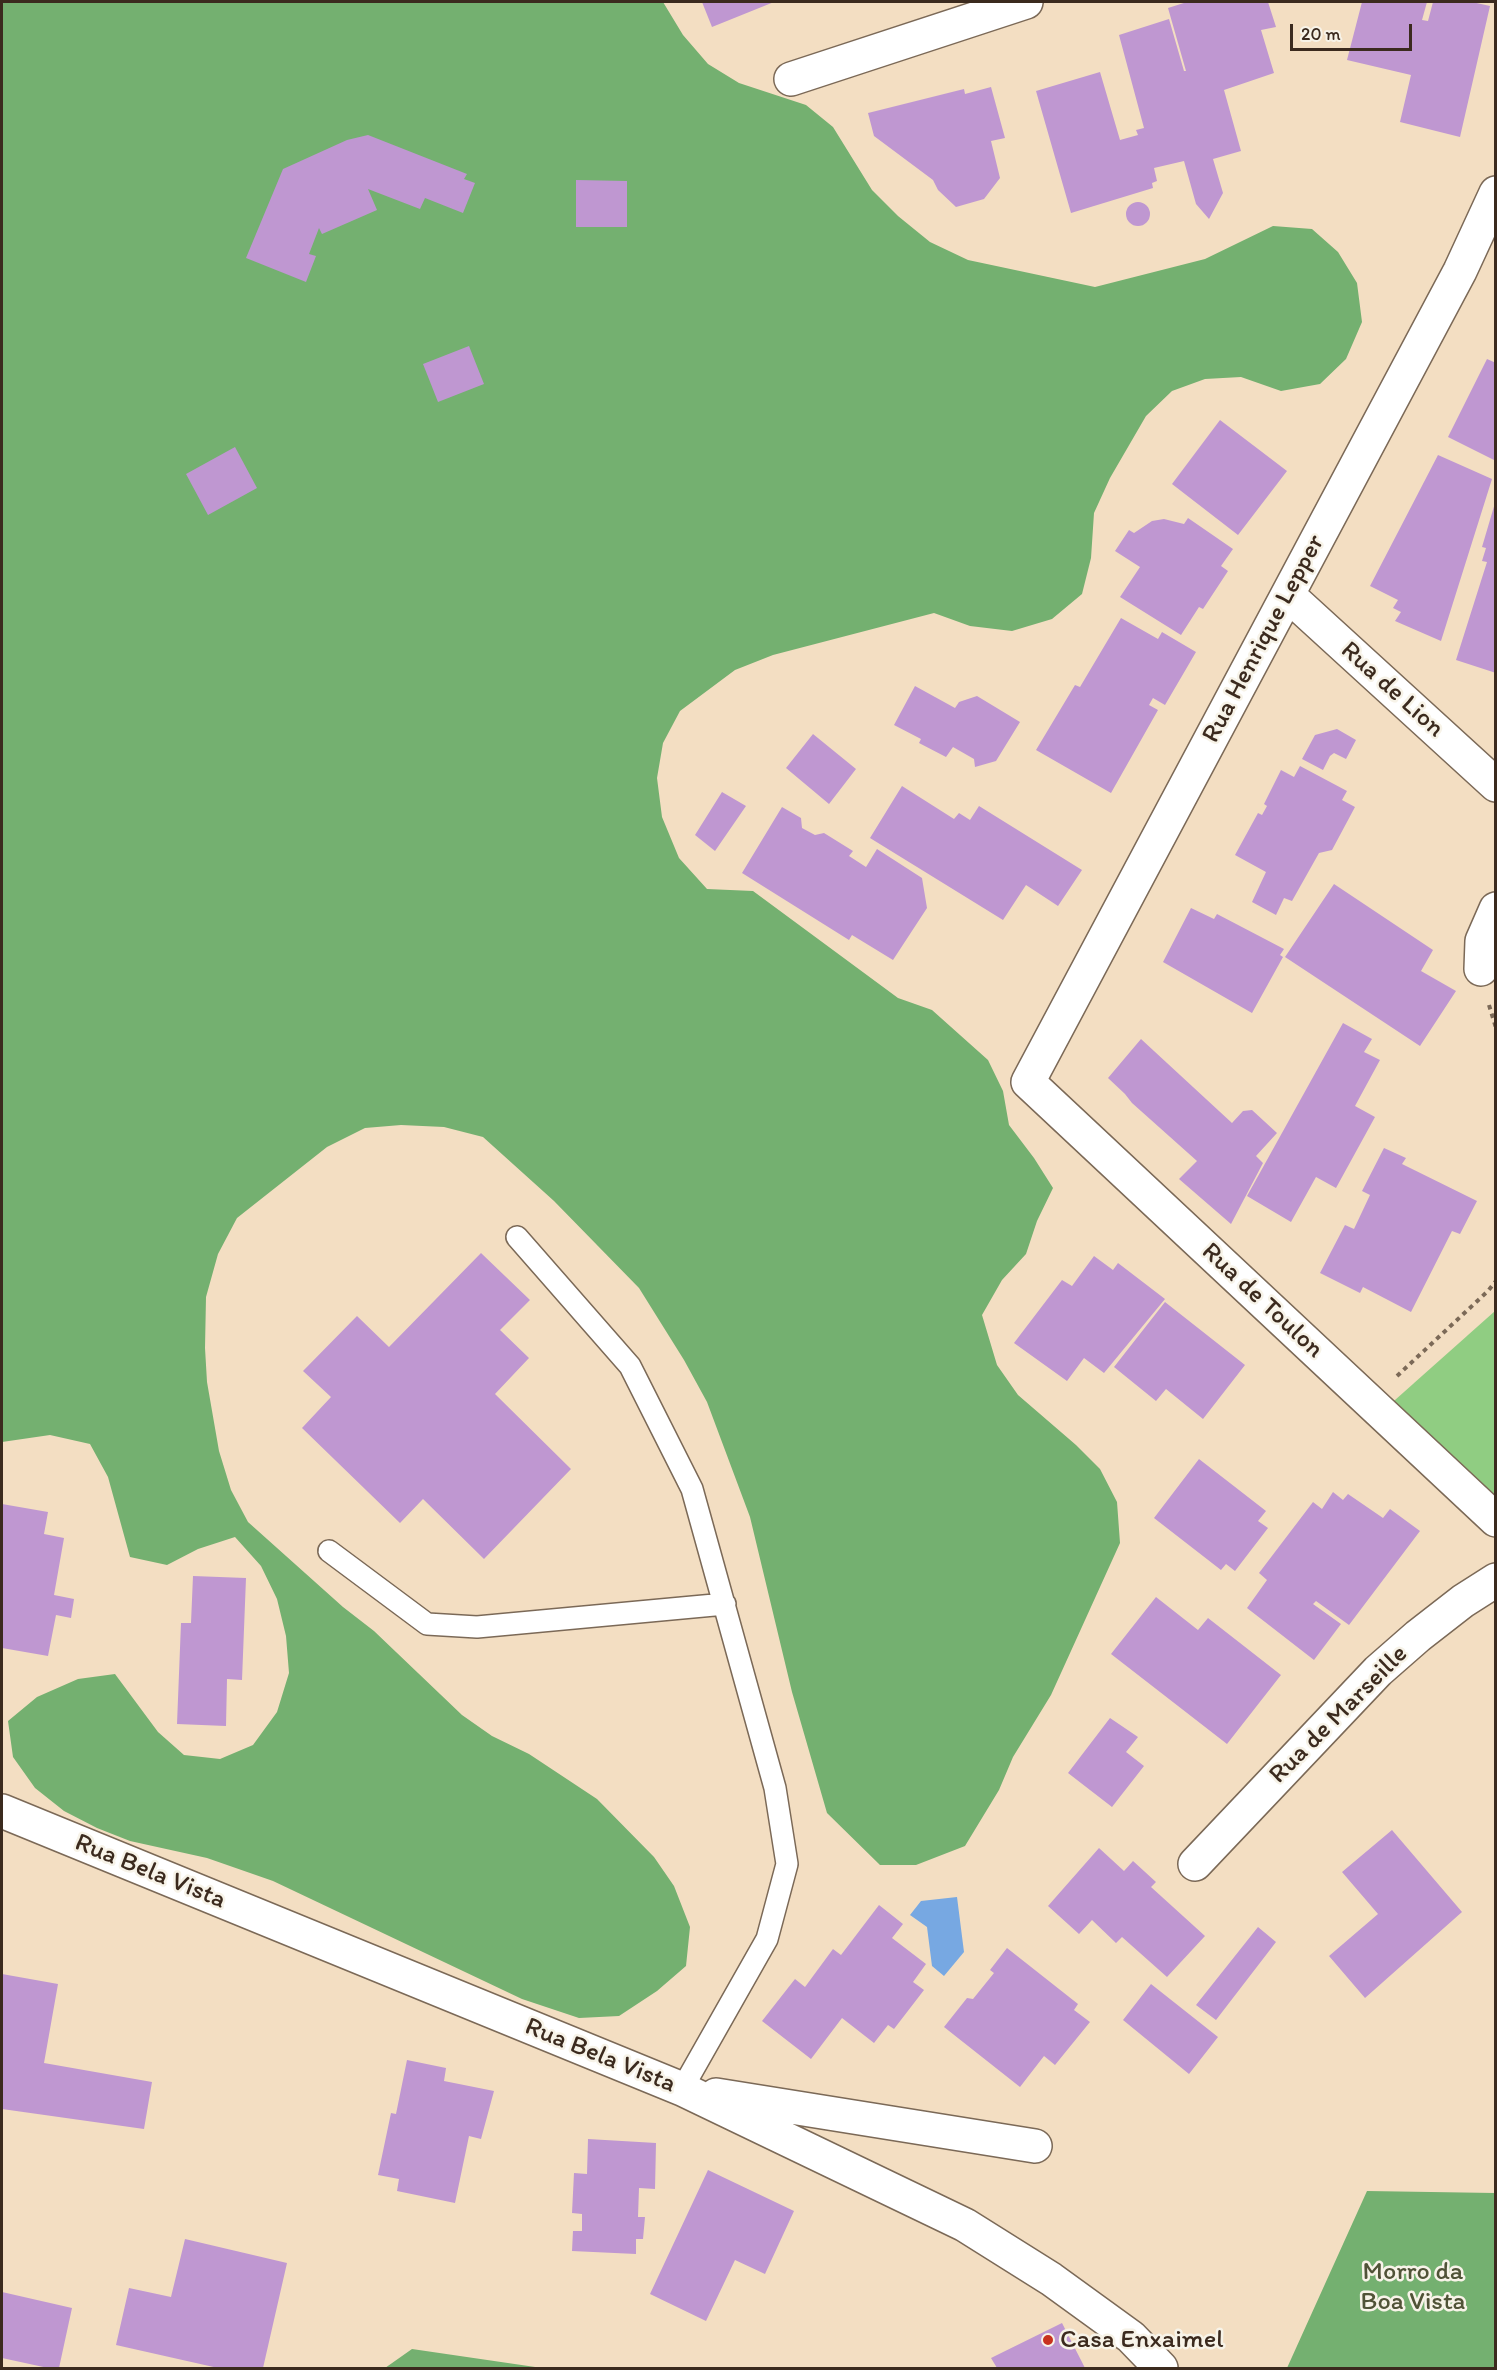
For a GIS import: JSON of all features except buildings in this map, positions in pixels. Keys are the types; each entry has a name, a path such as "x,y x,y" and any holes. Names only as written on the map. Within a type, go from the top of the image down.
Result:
{"street":[{"path":"791,79 1026,2"},
{"name":"Rua Henrique Lepper","path":"1028,1082 1288,595 1489,232 1496,194"},
{"name":"Rua de Lion","path":"1288,595 1496,785"},
{"path":"1481,969 1482,941 1496,909"},
{"name":"Rua de Toulon","path":"1028,1082 1496,1520"},
{"name":"Rua de Marseille","path":"1195,1864 1378,1671 1436,1622 1496,1580"},
{"name":"Rua Bela Vista","path":"2,1811 682,2089 965,2225 1051,2279 1131,2337 1161,2368"},
{"path":"682,2089 1035,2146"}],"lane":[{"path":"517,1237 630,1366 692,1489 775,1788 787,1864 767,1939 682,2089"},
{"path":"329,1551 427,1624 477,1627 725,1604"}],"path":[{"path":"1369,1402 1496,1281"}],"green space":[{"path":"2,2 663,2 683,35 708,64 739,83 806,105 833,127 872,190 898,216 930,242 968,260 1095,287 1205,259 1273,226 1312,229 1338,252 1357,283 1362,322 1346,359 1320,384 1281,391 1241,377 1205,379 1172,391 1146,416 1110,478 1094,513 1091,558 1082,594 1052,619 1012,631 970,626 934,613 773,655 735,670 680,711 663,743 657,778 662,817 679,858 707,889 753,891 898,998 932,1010 988,1060 1003,1091 1009,1125 1053,1188 1037,1221 1026,1254 1002,1280 982,1315 997,1365 1018,1395 1100,1469 1117,1502 1120,1543 1051,1695 1013,1757 999,1790 965,1846 916,1865 880,1865 827,1813 792,1692 750,1517 707,1402 639,1288 554,1201 483,1137 444,1127 401,1125 365,1128 327,1147 237,1218 218,1254 206,1297 207,1382 219,1451 231,1490 248,1522 343,1607 374,1631 462,1715 492,1736 529,1754 597,1799 654,1857 674,1886 690,1927 686,1966 657,1991 619,2016 579,2018 522,1999 273,1881 207,1858 130,1841 97,1828 64,1811 35,1788 13,1757 8,1721 37,1697 78,1679 115,1674 158,1732 184,1755 220,1759 253,1745 277,1712 289,1673 286,1636 277,1599 261,1566 235,1537 198,1549 167,1565 130,1557 108,1477 90,1444 50,1435 2,1442"},
{"path":"1495,1311 1495,1507 1386,1408"},
{"name":"Morro da Boa Vista","path":"1367,2191 1495,2193 1495,2368 1287,2368"},
{"path":"412,2349 542,2368 385,2368"}],"water":[{"path":"957,1897 964,1952 944,1976 932,1966 927,1927 910,1915 921,1901"}],"place":[{"name":"Casa Enxaimel","path":"1048,2340"}]}
